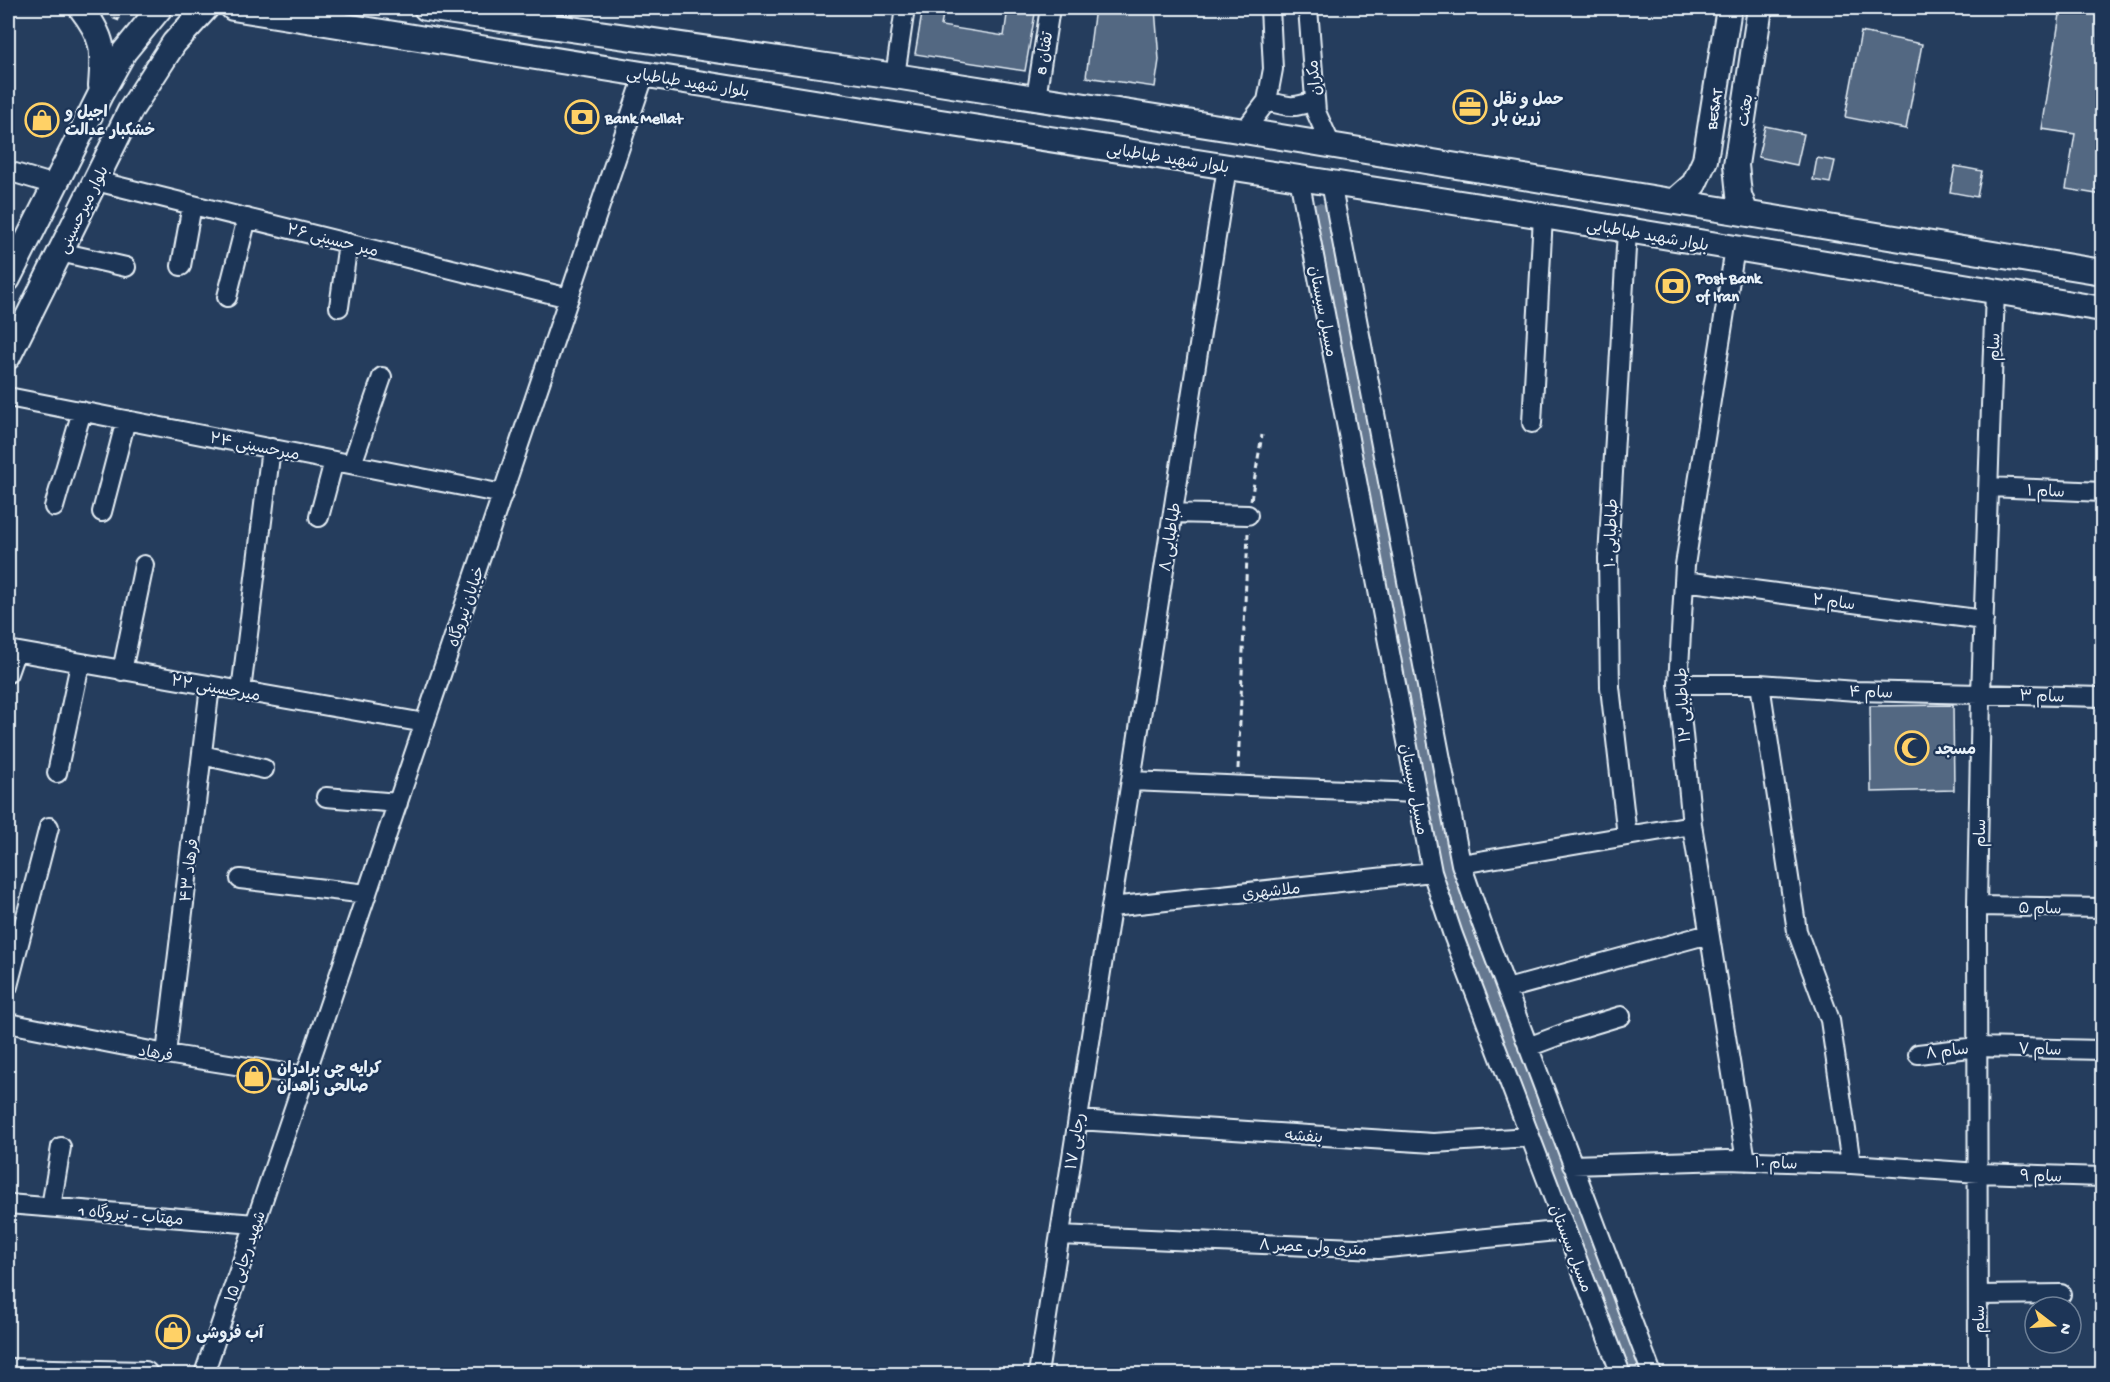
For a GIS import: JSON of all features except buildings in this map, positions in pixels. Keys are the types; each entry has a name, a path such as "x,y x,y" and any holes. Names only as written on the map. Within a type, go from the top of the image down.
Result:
{"main road":[{"path":"81,8 100,38 103,56 100,95"},
{"name":"بلوار میرحسینی","path":"10,268 124,52 160,8"},
{"name":"بلوار میرحسینی","path":"8,357 130,111 174,43 206,8"},
{"name":"بلوار شهید طباطبایی","path":"233,8 1543,216 2103,309"},
{"name":"بلوار شهید طباطبایی","path":"426,8 1036,98 1745,211 2103,272"},
{"name":"BESAT","path":"1676,200 1694,184 1705,160 1729,8"},
{"name":"بعثت","path":"1745,211 1739,195 1736,165 1760,8"},
{"path":"124,52 132,47 141,46 150,49 156,56 158,65"},
{"path":"1705,160 1736,165"},
{"path":"1543,216 1545,179"},
{"path":"8,1371 145,1374"}],"street":[{"path":"895,76 905,8"},
{"name":"تفتان 8","path":"1036,98 1050,8"},
{"path":"1244,131 1267,101 1273,69 1270,8"},
{"name":"مکران","path":"1308,8 1316,112 1331,145"},
{"name":"خیابان نیروگاه","path":"284,1138 645,74"},
{"path":"1267,101 1294,107 1315,100"},
{"name":"طباطبایی ۸","path":"1111,907 1227,167"},
{"path":"8,171 55,185"},
{"name":"مسیل سیستان","path":"1299,178 1432,872 1453,934 1621,1374"},
{"name":"میر حسینی ۲۶","path":"96,181 569,298"},
{"name":"مسیل سیستان","path":"1331,183 1461,864 1652,1374"},
{"path":"181,266 192,205"},
{"path":"1532,423 1543,216"},
{"path":"227,297 247,218"},
{"name":"طباطبایی ۱۰","path":"1627,231 1608,558 1610,687 1628,836"},
{"path":"339,307 348,243"},
{"name":"طباطبایی ۱۲","path":"1735,248 1684,565 1678,684 1692,825 1746,1161"},
{"path":"60,252 126,267"},
{"name":"سام","path":"1978,1374 1977,906 1995,291"},
{"path":"352,464 382,376"},
{"name":"میرحسینی ۲۴","path":"8,397 503,494"},
{"path":"54,507 82,411"},
{"path":"102,512 126,420"},
{"path":"242,691 271,448"},
{"path":"319,517 334,460"},
{"name":"سام ۱","path":"1989,488 2103,492"},
{"path":"1173,513 1248,514"},
{"path":"122,671 144,566"},
{"name":"سام ۲","path":"1684,581 1984,620"},
{"path":"8,673 11,652"},
{"name":"میرحسینی ۲۲","path":"11,652 425,723"},
{"path":"57,773 80,664"},
{"name":"سام ۴","path":"1678,684 1760,684 1856,691 1982,694"},
{"path":"1760,684 1797,931 1830,1020 1851,1164"},
{"name":"فرهاد ۴۳","path":"166,1054 210,686"},
{"name":"سام ۳","path":"1982,694 2103,697"},
{"path":"202,755 264,769"},
{"path":"1131,782 1416,793"},
{"path":"326,797 398,803"},
{"path":"1461,864 1692,825"},
{"path":"8,986 49,827"},
{"name":"ملاشهری","path":"1111,907 1432,872"},
{"path":"240,879 367,894"},
{"name":"سام ۵","path":"1977,906 2103,908"},
{"name":"رجایی ۱۷","path":"1038,1374 1111,907"},
{"path":"1507,989 1709,934"},
{"path":"1528,1047 1621,1016"},
{"name":"فرهاد","path":"11,1024 166,1054 305,1076"},
{"name":"سام ۷","path":"1977,1047 2103,1050"},
{"name":"سام ۸","path":"1918,1054 1977,1047"},
{"name":"بنفشه","path":"1078,1120 1433,1143 1530,1137"},
{"name":"شهید رجایی ۱۵","path":"204,1374 284,1138"},
{"path":"51,1207 61,1147"},
{"name":"سام ۱۰","path":"1572,1165 1746,1161 1851,1164 1978,1173"},
{"name":"سام ۹","path":"1978,1173 2103,1177"},
{"name":"مهتاب - نیروگاه 1","path":"8,1204 255,1224"},
{"name":"۸ متری ولی عصر","path":"1060,1235 1378,1250 1566,1230"},
{"path":"1978,1295 2061,1294"}],"path":[{"path":"1237,786 1248,514 1262,435"},
{"path":"8,1072 11,1024"}],"waterway":[{"path":"1319,213 1444,869 1465,930 1641,1374"}],"place":[{"name":"حمل و نقل زرین بار","path":"1470,107"},
{"name":"Bank Mellat","path":"582,117"},
{"name":"اجیل و خشکبار عدالت","path":"42,120"},
{"name":"Post Bank of Iran","path":"1673,286"},
{"name":"مسجد","path":"1912,748"},
{"name":"کرایه چی برادران صالحی زاهدان","path":"254,1076"},
{"name":"آب فروشی","path":"173,1332"}]}
